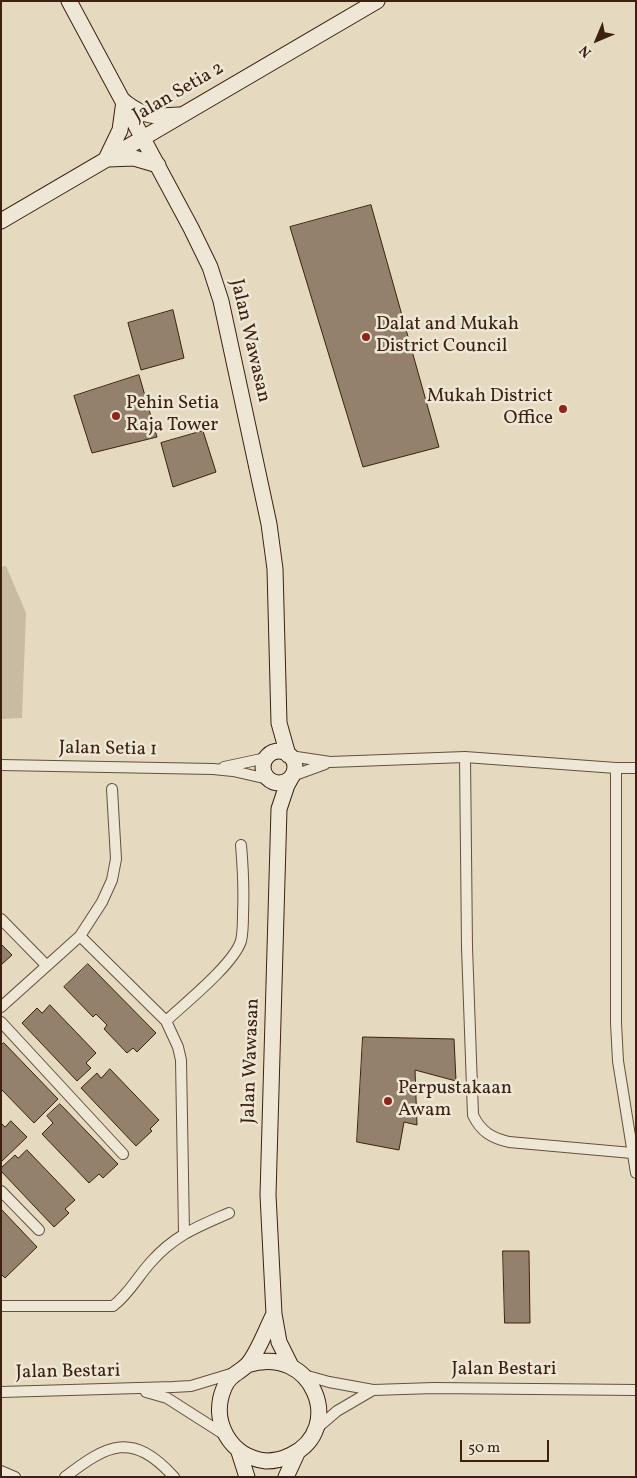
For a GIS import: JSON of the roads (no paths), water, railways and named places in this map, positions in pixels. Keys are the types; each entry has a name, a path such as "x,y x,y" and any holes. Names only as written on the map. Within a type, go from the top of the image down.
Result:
{"street":[{"name":"Jalan Wawasan","path":"69,1 191,228 210,267 221,300 269,524 275,569 279,723 289,756"},
{"name":"Jalan Setia 2","path":"1,221 377,1"},
{"path":"124,101 137,111 149,115 181,115 167,128 160,140 158,165 134,158 106,159 120,130 124,101"},
{"name":"Jalan Wawasan","path":"266,758 279,723"},
{"path":"330,762 292,776 284,782 273,782 268,779 263,769 266,758 274,752 330,762 465,757 636,768"},
{"path":"289,756 294,768 292,776"},
{"path":"465,757 467,947 473,1115 485,1133 496,1139 509,1142 632,1153"},
{"name":"Jalan Setia 1","path":"214,769 266,758"},
{"name":"Jalan Setia 1","path":"1,765 214,769 268,779"},
{"path":"616,768 616,1023 618,1061 636,1173"},
{"name":"Jalan Wawasan","path":"292,776 279,809 268,1195 274,1314 279,1342 297,1370"},
{"name":"Jalan Wawasan","path":"268,779 279,809"},
{"path":"1,1007 80,936 97,912 110,888 116,859 112,789"},
{"path":"166,1022 222,968 241,940 244,884 241,845"},
{"path":"1,919 46,965"},
{"path":"80,936 166,1022 178,1047 181,1060 184,1233"},
{"path":"1,1022 123,1154"},
{"path":"1,1191 39,1230"},
{"path":"1,1306 113,1306 122,1299 160,1252 184,1233 229,1213"},
{"path":"247,1477 239,1452 225,1435 219,1419 219,1402 224,1386 241,1369 274,1314"},
{"path":"241,1369 258,1361 270,1360 297,1370 312,1386 318,1401 319,1416 315,1430 307,1443 298,1452 286,1477"},
{"name":"Jalan Bestari","path":"1,1392 191,1386 241,1369"},
{"name":"Jalan Bestari","path":"297,1370 329,1382 373,1390 434,1388 636,1390"},
{"name":"Jalan Bestari","path":"135,1389 167,1398 225,1435"},
{"name":"Jalan Bestari","path":"315,1430 337,1411 373,1390"},
{"path":"65,1477 102,1451 125,1447 145,1452 164,1466 174,1477"},
{"path":"239,1452 253,1458 268,1461 282,1459 298,1452"},
{"path":"1,1471 14,1477"}],"place":[{"name":"Dalat and Mukah District Council","path":"366,337"},
{"name":"Mukah District Office","path":"563,409"},
{"name":"Pehin Setia Raja Tower","path":"116,416"},
{"name":"Perpustakaan Awam","path":"388,1101"}]}
